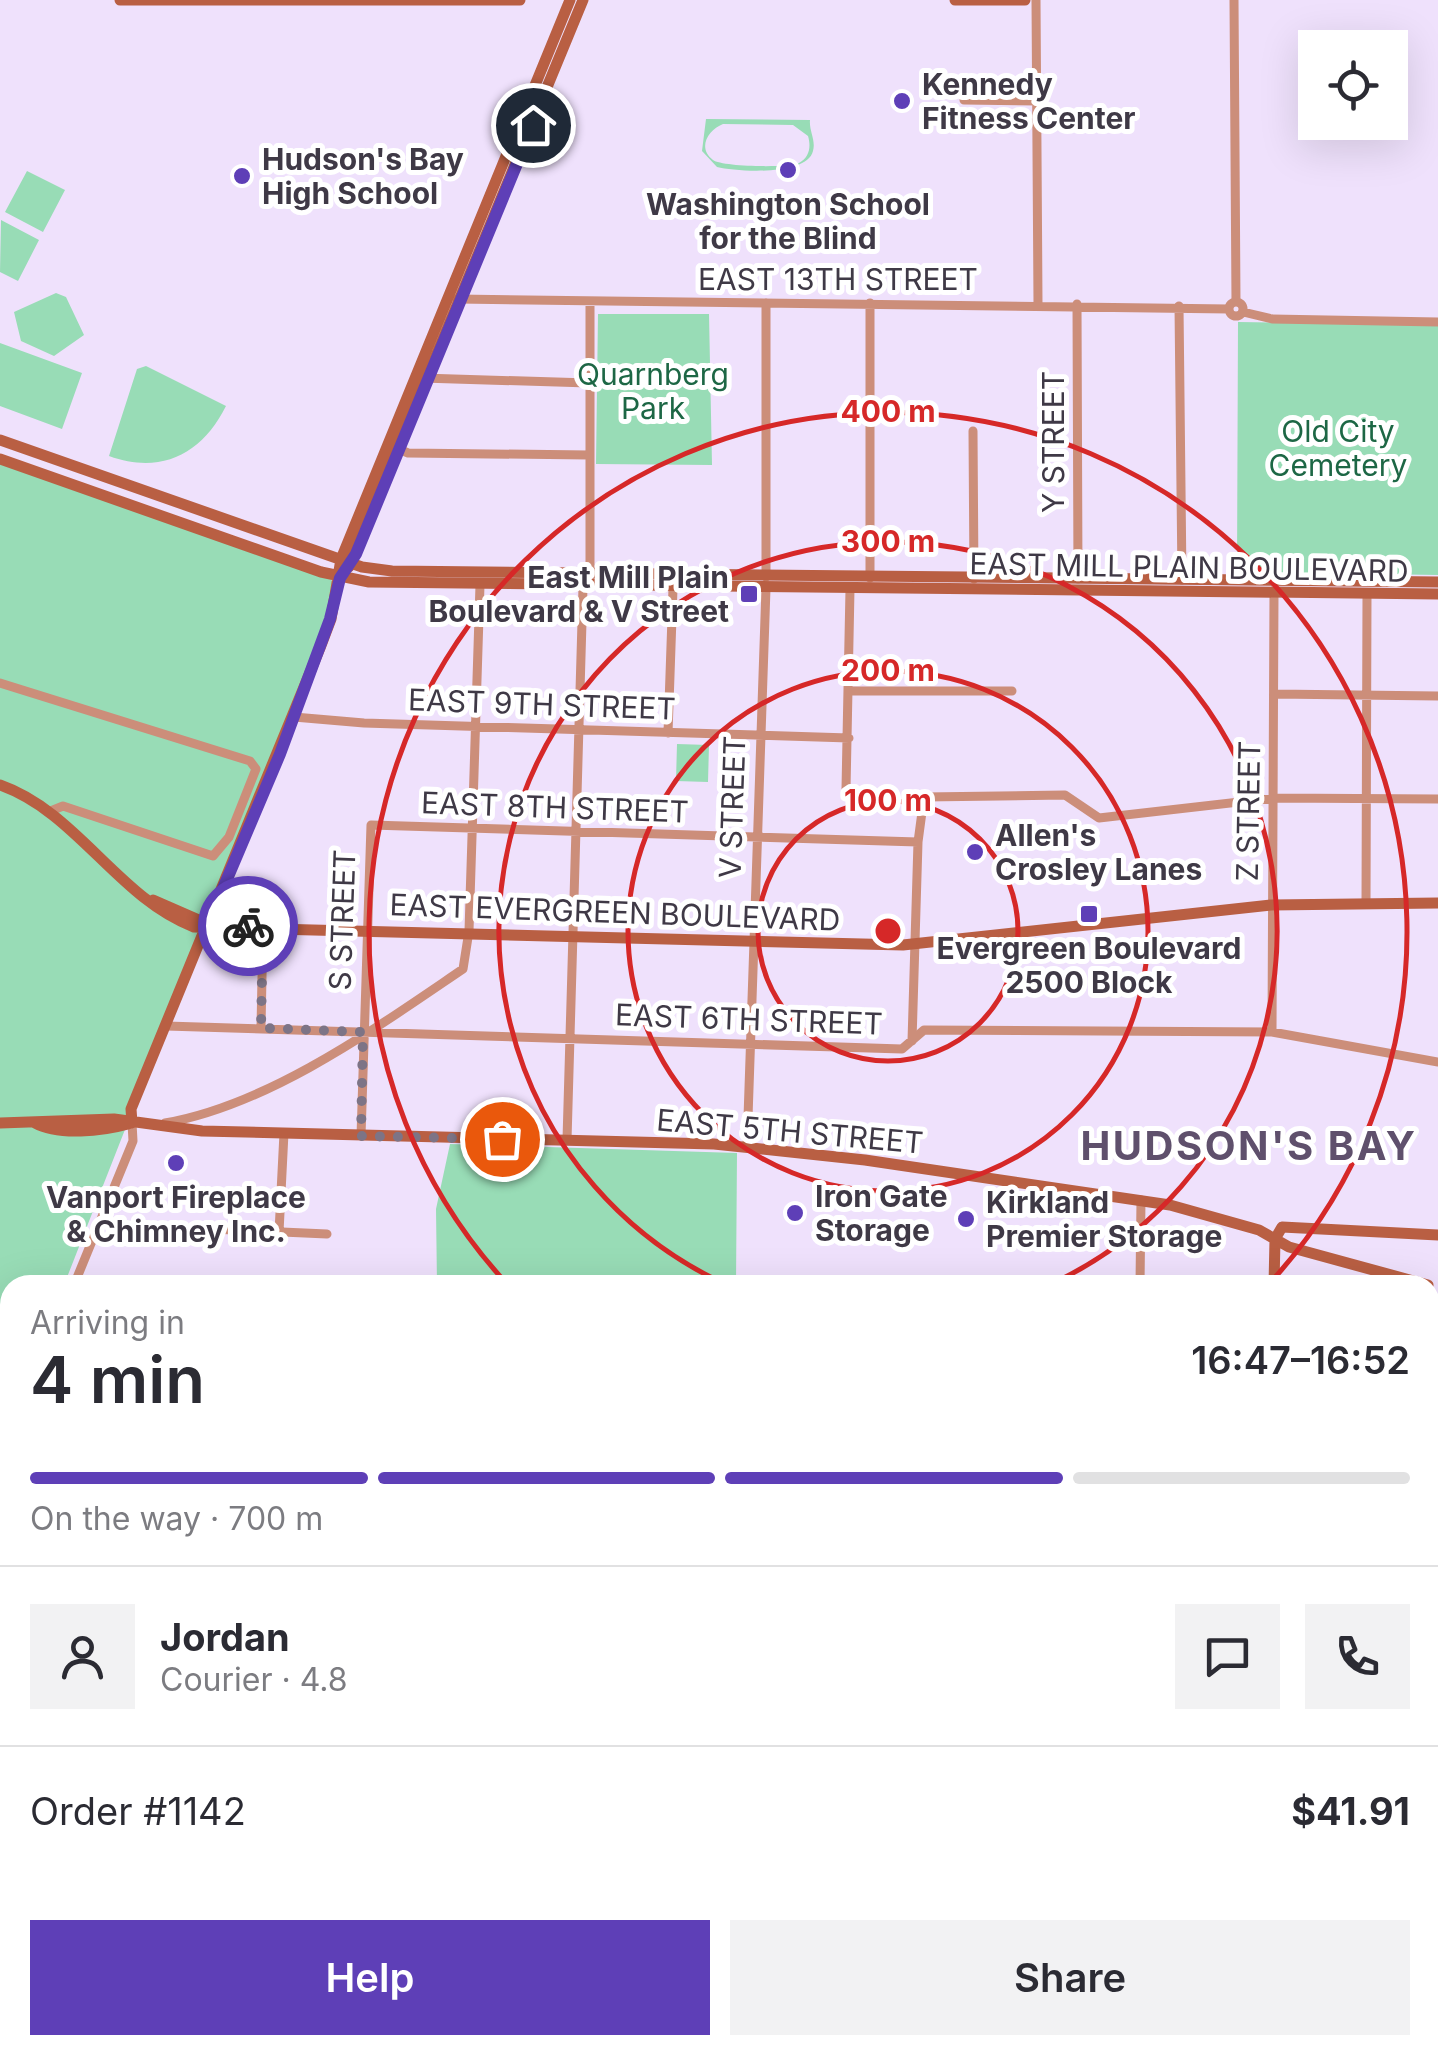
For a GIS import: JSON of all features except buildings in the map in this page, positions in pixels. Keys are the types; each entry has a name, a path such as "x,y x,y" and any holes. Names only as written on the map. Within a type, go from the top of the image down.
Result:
{"highway":[{"path":"317,2055 354,2055"}],"street":[{"path":"120,0 520,0"},
{"path":"393,447 415,375 570,0"},
{"path":"78,1275 133,1140 131,1109 294,717 330,619 346,561 393,447 428,380 462,301 583,0"},
{"path":"956,0 1025,0"},
{"path":"1036,0 1038,303"},
{"path":"1234,0 1232,305 1272,319 1438,322"},
{"path":"964,100 1038,101"},
{"name":"EAST 13TH STREET","path":"448,296 462,301 590,303 1232,305"},
{"path":"567,1140 587,582 590,303"},
{"name":"V STREET","path":"748,1146 766,583 766,303"},
{"path":"870,303 870,578"},
{"name":"Y STREET","path":"1076,304 1078,579"},
{"path":"1179,306 1182,580"},
{"path":"415,375 428,380 589,383"},
{"path":"973,431 974,578"},
{"name":"EAST MILL PLAIN BOULEVARD","path":"0,440 346,561 392,571 673,588 870,578 1438,582"},
{"path":"393,447 590,455"},
{"name":"EAST MILL PLAIN BOULEVARD","path":"0,459 340,578 480,585 766,583 850,589 1438,594"},
{"path":"162,1124 221,1110 264,1091 461,970 469,932 480,585"},
{"path":"668,732 673,588"},
{"path":"846,789 850,589"},
{"name":"Z STREET","path":"1272,1032 1274,592"},
{"path":"1366,903 1367,594"},
{"path":"0,683 254,764 255,774 229,837 213,856 63,806 48,812"},
{"path":"849,691 1012,691"},
{"path":"1275,694 1438,696"},
{"name":"EAST 9TH STREET","path":"294,717 849,738"},
{"name":"EAST EVERGREEN BOULEVARD","path":"0,785 48,812 168,917 194,927 208,924 914,944 1272,905 1438,903"},
{"path":"912,1044 918,842 924,797 1065,796 1099,818 1274,798 1438,799"},
{"name":"EAST 8TH STREET","path":"370,826 918,842"},
{"name":"S STREET","path":"361,1136 370,826"},
{"path":"261,1028 263,926"},
{"name":"EAST 6TH STREET","path":"166,1026 902,1049 924,1030 1272,1032 1438,1062"},
{"name":"EAST 5TH STREET","path":"0,1123 35,1123 46,1118 162,1124 199,1130 748,1146 1141,1200 1229,1220 1288,1247 1392,1275"},
{"path":"279,1232 284,1133"},
{"path":"1140,1275 1141,1200"},
{"path":"98,1224 327,1234"},
{"path":"1274,1275 1274,1238 1288,1225 1438,1235"}],"green space":[{"path":"706,119 810,120 813,151 808,159 798,165 755,171 727,169 717,167 702,151","holes":["723,124 793,125 809,140 803,161 793,165 729,164 713,160 706,150 709,135"]},
{"path":"27,171 65,190 43,232 5,212"},
{"path":"1,220 39,240 18,281 0,272"},
{"path":"56,293 66,297 84,335 54,356 21,341 14,312"},
{"name":"Quarnberg Park","path":"598,314 709,314 712,465 596,464"},
{"name":"Old City Cemetery","path":"1238,322 1438,325 1438,575 1237,572"},
{"path":"0,343 82,373 62,429 0,406"},
{"path":"146,366 226,406 205,437 178,456 146,463 109,456 137,369"},
{"path":"0,459 331,579 336,592 68,1275 0,1275"},
{"path":"677,744 709,745 708,782 676,781"},
{"path":"450,1144 737,1153 736,1275 437,1275 436,1209"}],"way so far":[{"path":"248,926 263,926 261,1028 363,1032 361,1136 502,1139"}],"place":[{"name":"Kennedy Fitness Center","path":"902,101"},
{"name":"Washington School for the Blind","path":"788,170"},
{"name":"Hudson's Bay High School","path":"242,176"},
{"name":"East Mill Plain Boulevard & V Street","path":"749,594"},
{"name":"Allen's Crosley Lanes","path":"975,852"},
{"name":"Evergreen Boulevard 2500 Block","path":"1089,914"},
{"name":"Vanport Fireplace & Chimney Inc.","path":"176,1163"},
{"name":"Iron Gate Storage","path":"795,1213"},
{"name":"Kirkland Premier Storage","path":"966,1219"}],"district":[{"name":"HUDSON'S BAY","path":"1249,1145"}],"route":[{"path":"248,926 208,924 280,754 330,619 340,578 356,554 533,125"}]}
